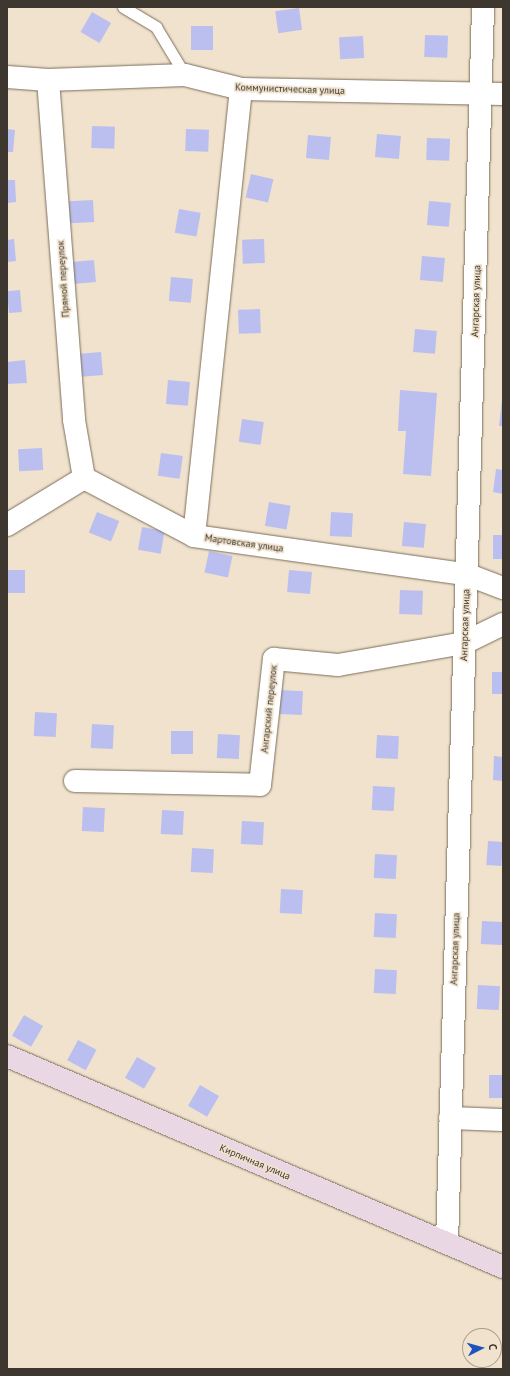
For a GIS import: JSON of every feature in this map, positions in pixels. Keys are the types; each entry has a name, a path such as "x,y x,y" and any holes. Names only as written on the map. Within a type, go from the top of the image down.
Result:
{"street":[{"name":"Ангарская улица","path":"447,1244 466,574 493,94 483,7"},
{"name":"Коммунистическая улица","path":"7,76 48,80 185,75 241,89 493,94"},
{"name":"Прямой переулок","path":"48,80 74,420 84,478"},
{"path":"194,536 241,89"},
{"path":"7,524 84,478"},
{"name":"Мартовская улица","path":"84,478 194,536 466,574 503,588"},
{"name":"Ангарский переулок","path":"75,781 260,786 274,659 338,665 464,643 503,624"},
{"name":"Кирпичная улица","path":"7,1056 503,1268"},
{"path":"450,1118 503,1120"}],"lane":[{"path":"123,7 156,27 185,75"}],"building":[{"path":"299,8 302,30 278,33 275,11"},
{"path":"92,12 111,23 100,43 80,32"},
{"path":"191,26 213,26 213,50 191,50"},
{"path":"425,35 448,36 447,58 424,57"},
{"path":"363,36 364,58 340,59 339,37"},
{"path":"92,126 115,127 114,149 91,148"},
{"path":"7,129 15,130 13,152 7,152"},
{"path":"186,129 209,130 208,152 185,151"},
{"path":"377,134 401,136 399,159 375,157"},
{"path":"308,135 331,137 329,160 306,158"},
{"path":"427,138 450,139 449,161 426,160"},
{"path":"251,174 273,179 268,203 246,197"},
{"path":"7,180 15,180 16,202 7,203"},
{"path":"93,200 94,222 70,223 69,201"},
{"path":"429,201 451,203 449,227 427,225"},
{"path":"179,209 201,213 196,236 175,233"},
{"path":"14,239 16,261 7,262 7,240"},
{"path":"264,239 265,263 243,264 242,240"},
{"path":"422,256 445,258 443,282 420,280"},
{"path":"94,260 96,282 73,284 71,262"},
{"path":"171,277 193,279 191,303 169,301"},
{"path":"20,290 22,312 9,313 7,291"},
{"path":"260,309 261,333 239,334 238,310"},
{"path":"415,329 437,331 435,354 413,352"},
{"path":"101,352 103,375 79,377 77,354"},
{"path":"25,360 27,383 7,384 7,362"},
{"path":"168,380 190,382 188,406 166,404"},
{"path":"400,390 437,393 431,476 403,474 406,431 398,431"},
{"path":"502,400 503,426 499,426"},
{"path":"242,419 264,422 261,445 239,442"},
{"path":"42,448 43,470 19,471 18,449"},
{"path":"161,453 183,456 180,479 158,476"},
{"path":"496,469 503,470 503,494 493,492"},
{"path":"269,502 291,506 286,529 265,526"},
{"path":"97,512 119,521 111,541 89,532"},
{"path":"331,512 353,513 352,537 330,536"},
{"path":"404,522 426,524 424,548 402,546"},
{"path":"142,527 165,531 161,554 138,550"},
{"path":"493,535 503,535 503,559 493,559"},
{"path":"209,551 232,556 228,578 204,573"},
{"path":"7,570 25,570 25,593 7,593"},
{"path":"289,570 312,572 310,594 287,592"},
{"path":"400,590 423,591 422,615 399,614"},
{"path":"492,672 503,672 503,694 492,694"},
{"path":"281,690 303,691 302,715 280,714"},
{"path":"35,712 57,713 56,737 34,736"},
{"path":"92,724 114,725 113,749 91,748"},
{"path":"171,731 193,731 193,754 171,754"},
{"path":"218,734 240,735 239,759 217,758"},
{"path":"377,735 399,736 398,759 376,758"},
{"path":"494,756 503,757 503,781 493,780"},
{"path":"373,786 395,787 394,811 372,810"},
{"path":"83,807 105,808 104,832 82,831"},
{"path":"162,810 184,811 183,835 161,834"},
{"path":"242,821 264,822 263,845 241,844"},
{"path":"488,841 503,842 501,866 486,865"},
{"path":"192,848 214,849 213,873 191,872"},
{"path":"375,854 397,855 396,879 374,878"},
{"path":"281,889 303,890 302,914 280,913"},
{"path":"375,913 397,914 396,938 374,937"},
{"path":"482,921 503,922 502,945 481,944"},
{"path":"375,969 397,970 396,994 374,993"},
{"path":"478,985 500,986 499,1010 477,1009"},
{"path":"24,1015 43,1026 31,1047 12,1036"},
{"path":"78,1040 97,1050 86,1070 67,1060"},
{"path":"137,1057 156,1068 144,1089 125,1078"},
{"path":"489,1075 503,1075 503,1098 489,1098"},
{"path":"200,1085 219,1096 207,1117 188,1106"}]}
